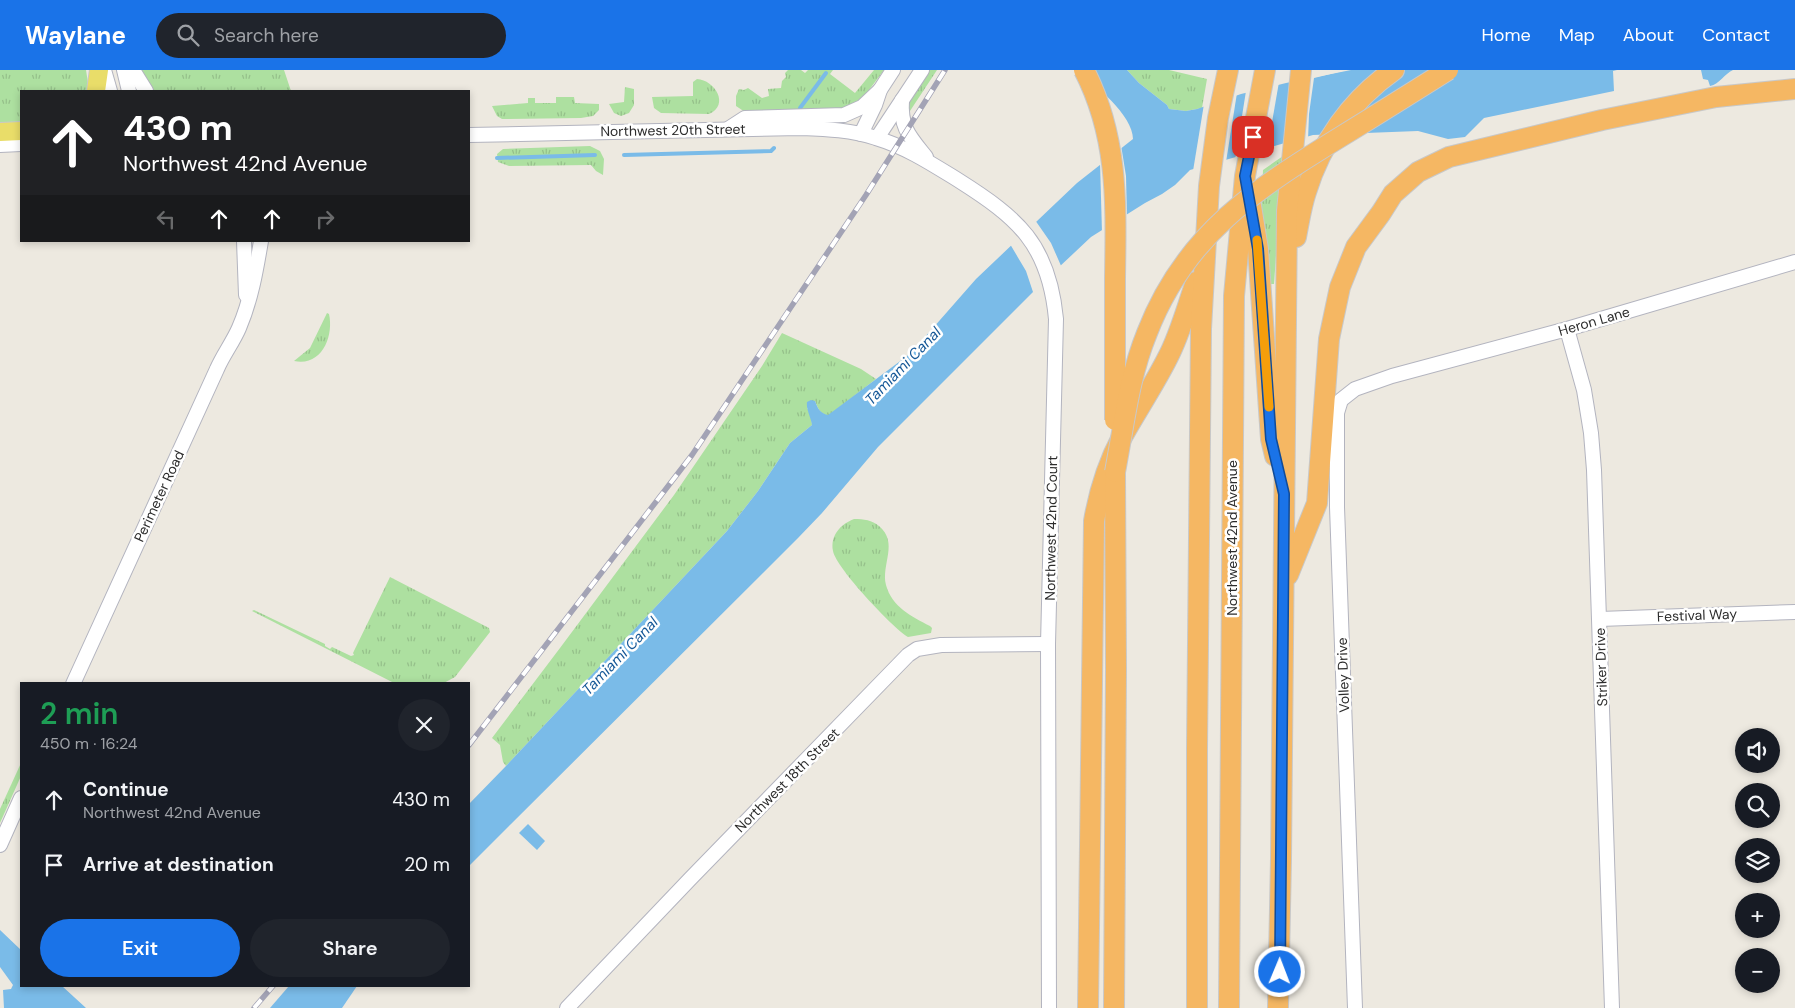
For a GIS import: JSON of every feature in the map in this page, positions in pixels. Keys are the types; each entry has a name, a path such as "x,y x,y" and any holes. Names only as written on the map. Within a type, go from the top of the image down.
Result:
{"highway":[{"path":"1084,70 1092,86 1110,139 1116,218 1114,1008"},
{"path":"1287,276 1306,191 1330,137 1343,118 1360,99 1394,70"},
{"path":"1115,472 1139,354 1161,301 1179,270 1192,253 1222,221 1263,187 1448,70"},
{"path":"1279,1008 1287,211 1290,164 1301,71"},
{"name":"Northwest 42nd Avenue","path":"1229,1008 1234,326 1238,248 1245,176 1264,75"},
{"path":"1197,1008 1201,328 1209,186 1226,79"},
{"path":"1283,586 1317,503 1329,339 1340,287 1356,247 1393,194 1418,172 1449,157 1659,108 1716,97 1795,89"},
{"path":"1245,176 1258,249 1271,439 1284,494"},
{"path":"1088,1008 1094,521 1099,496 1109,467 1121,439 1152,388 1173,347 1204,258"}],"main road":[{"path":"96,90 99,70"},
{"path":"0,132 20,131"}],"street":[{"path":"104,70 110,90"},
{"path":"124,70 129,90"},
{"path":"133,70 145,90"},
{"path":"728,129 745,118 844,115 862,107 880,90 893,70"},
{"path":"876,138 922,70"},
{"path":"861,134 880,90"},
{"path":"902,100 902,120 906,131 929,162"},
{"name":"Northwest 20th Street","path":"470,135 801,128 837,130 876,138"},
{"name":"Northwest 42nd Court","path":"876,138 896,145 929,162 1007,214 1024,231 1036,250 1051,285 1056,319 1048,644 1049,1008"},
{"path":"0,146 20,144"},
{"name":"Perimeter Road","path":"244,242 246,308"},
{"name":"Perimeter Road","path":"74,682 217,369 238,330 257,269 261,242"},
{"name":"Heron Lane","path":"1392,376 1795,262"},
{"name":"Striker Drive","path":"1567,328 1584,390 1591,433 1597,529 1612,1008"},
{"name":"Volley Drive","path":"1356,1008 1338,517 1337,414 1341,400 1355,389 1392,376"},
{"name":"Festival Way","path":"1600,619 1795,612"},
{"name":"Northwest 18th Street","path":"567,1008 908,655 917,649 942,645 1048,644"},
{"path":"0,845 20,800"}],"green space":[{"path":"0,70 86,70 87,90 20,90 20,122 0,123"},
{"path":"138,70 284,70 291,90 153,90"},
{"path":"788,70 801,70 805,73 808,70 833,70 830,74 855,93 874,70 884,70 860,102 847,109 745,112 736,106 736,96 739,89 744,90 748,88 762,98 769,96 768,89 781,88 782,81 786,77 785,73"},
{"path":"926,70 937,70 910,111 907,119 907,104"},
{"path":"1127,70 1169,70 1207,79 1202,108 1186,111 1169,109 1167,105 1139,83"},
{"path":"697,79 704,80 718,94 719,105 715,110 709,114 661,113 654,108 652,97 693,96 693,82"},
{"path":"625,87 634,89 634,105 629,113 621,116 614,113 609,104 624,102"},
{"path":"556,97 574,97 575,103 599,104 599,110 593,116 581,118 502,119 497,116 492,106 528,103 528,98 535,98 535,103 556,103"},
{"path":"590,146 600,151 604,159 603,175 591,165 509,166 498,162 497,154 503,149"},
{"path":"1283,156 1274,284 1266,284 1261,217 1263,170"},
{"path":"327,313 329,314 330,331 324,348 319,355 312,359 304,362 294,361 310,348"},
{"path":"782,333 861,369 876,379 828,416 823,414 815,401 807,408 811,415 812,425 790,443 758,491 727,531 506,766 503,762 500,745 492,738 674,495 762,366"},
{"path":"854,519 874,522 885,533 889,547 885,577 889,593 903,610 930,626 932,628 931,633 908,637 878,610 836,559 833,551 835,535 841,527"},
{"path":"390,577 489,628 490,632 455,677 446,682 392,682 252,611 254,610 325,644 330,649 332,647 351,656 354,655 353,653"},
{"path":"20,765 20,778 0,823 0,809"}],"water":[{"name":"Tamiami Canal","path":"1077,70 1127,70 1139,83 1167,105 1169,109 1186,111 1241,94 1351,70 1617,70 1613,71 1614,91 1484,118 1465,137 1448,139 1418,131 1313,135 1190,170 1175,185 1162,194 1091,237 1041,284 878,447 822,513 798,538 470,865 470,803 727,531 758,491 790,443 812,425 807,402 815,401 820,410 828,415 911,353 976,279 1077,183 1133,139 1127,120 1102,92"},
{"path":"1701,70 1733,70 1717,83 1710,86 1708,80 1703,79"},
{"path":"528,824 545,841 537,850 519,833"},
{"path":"0,930 20,949 20,987 63,987 86,1008 4,1008 3,990 11,989 13,985 0,967"},
{"path":"288,987 356,987 342,1008 270,1008"}],"pier":[{"path":"1332,70 1347,70 1314,78 1309,114 1308,140 1284,146 1291,81 1281,82"},
{"path":"1279,82 1267,151 1235,160 1246,91"},
{"path":"1237,93 1226,162 1193,171 1204,104"},
{"path":"1121,145 1126,176 1127,218 1102,233 1100,162"},
{"path":"1035,220 1051,243 1062,268 1034,295 1026,271 1010,244"}],"waterway":[{"path":"800,108 826,73"},
{"path":"624,155 771,151 774,148"},
{"path":"497,158 595,155"}],"railway":[{"path":"470,744 692,455 866,195 945,70"},
{"path":"254,1008 272,987"}],"slow traffic":[{"path":"1257,240 1269,407"}],"route":[{"path":"1253,137 1245,176 1258,249 1271,439 1284,494 1280,972"}]}
